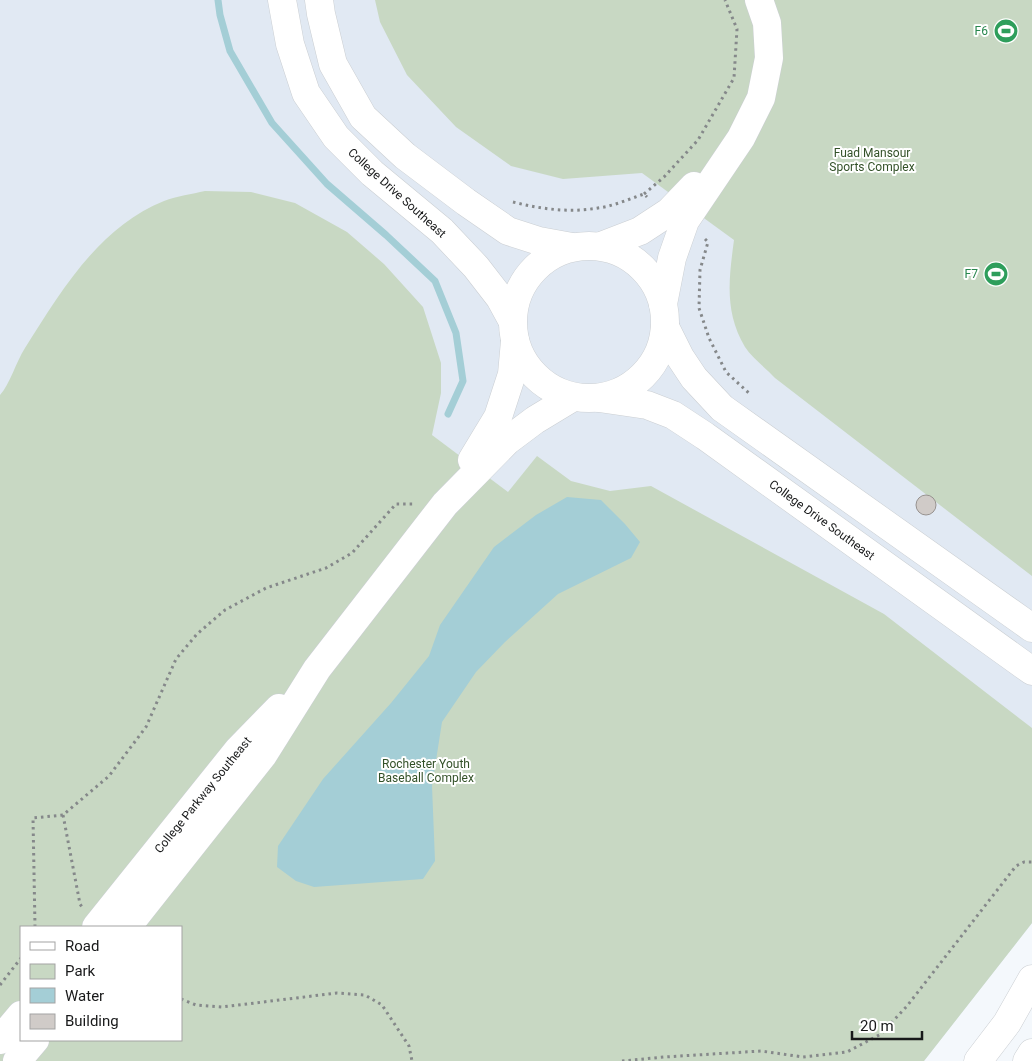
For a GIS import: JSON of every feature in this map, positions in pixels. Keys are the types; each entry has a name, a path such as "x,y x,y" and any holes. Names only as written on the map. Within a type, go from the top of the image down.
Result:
{"street":[{"name":"College Drive Southeast","path":"282,0 290,44 306,93 336,137 372,173 442,231 476,267 500,298 513,330"},
{"path":"319,0 333,64 363,117 406,156 466,202 508,231 539,241 572,247 601,246 618,251 642,266 651,276 680,357 694,378 722,408 1032,628"},
{"path":"601,246 677,217 741,138 762,98 769,58 767,23 759,0"},
{"path":"572,247 546,259 526,278 518,293 513,330 525,366 546,385 586,398 624,390 645,374 659,353 677,217"},
{"name":"College Parkway Southeast","path":"128,926 263,755 317,669 445,504 498,417 512,374 513,330"},
{"name":"College Drive Southeast","path":"586,398 647,405 673,416 705,436 1032,671"},
{"name":"College Parkway Southeast","path":"445,504 507,441 535,420 586,398"},
{"name":"College Parkway Southeast","path":"97,926 238,750 317,669"},
{"path":"978,1061 1007,1023 1032,979"},
{"path":"0,1040 20,1016"},
{"path":"17,1061 34,1041"},
{"path":"1027,1061 1032,1052"}],"path":[{"path":"508,201 536,208 572,211 600,208 644,194 664,177 698,140 734,78 737,29 725,0"},
{"path":"644,194 708,242 700,270 699,308 708,338 726,372 753,397"},
{"path":"35,926 33,818 63,815 109,776 146,727 176,660 197,634 225,610 266,588 326,568 352,553 396,504 445,504"},
{"path":"63,815 80,904 97,926"},
{"path":"622,1061 761,1051 803,1057 847,1052 881,1034 907,1006 1016,866 1024,862 1032,862"},
{"path":"0,985 20,959"},
{"path":"182,999 196,1005 222,1007 337,993 366,995 382,1005 409,1046 412,1061"}],"shaded area":[{"path":"0,0 1032,0 1032,923 924,1061 0,1061"}],"green space":[{"name":"Fuad Mansour Sports Complex","path":"375,0 1032,0 1032,576 775,378 751,355 738,334 731,308 730,281 734,240 642,173 563,179 511,166 456,127 407,75 380,22"},
{"name":"Rochester Youth Baseball Complex","path":"205,191 251,192 295,203 347,232 384,264 423,307 441,363 441,393 432,435 508,492 537,456 571,481 610,491 651,486 884,614 1032,728 1032,923 924,1061 0,1061 0,395 25,348 53,305 68,283 101,244 141,212 179,196"}],"water":[{"path":"567,497 601,500 640,542 631,558 558,594 505,642 476,672 442,722 432,786 435,861 423,879 314,887 296,881 277,867 278,846 323,779 391,703 429,656 440,625 494,547 536,515"}],"building":[{"path":"926,495 933,498 936,505 933,512 926,515 919,512 916,505 919,498"}],"waterway":[{"path":"218,0 230,51 272,123 327,184 435,281 456,333 463,381 448,414"}],"place":[{"name":"F6","path":"1006,31"},
{"name":"F7","path":"996,274"}]}
